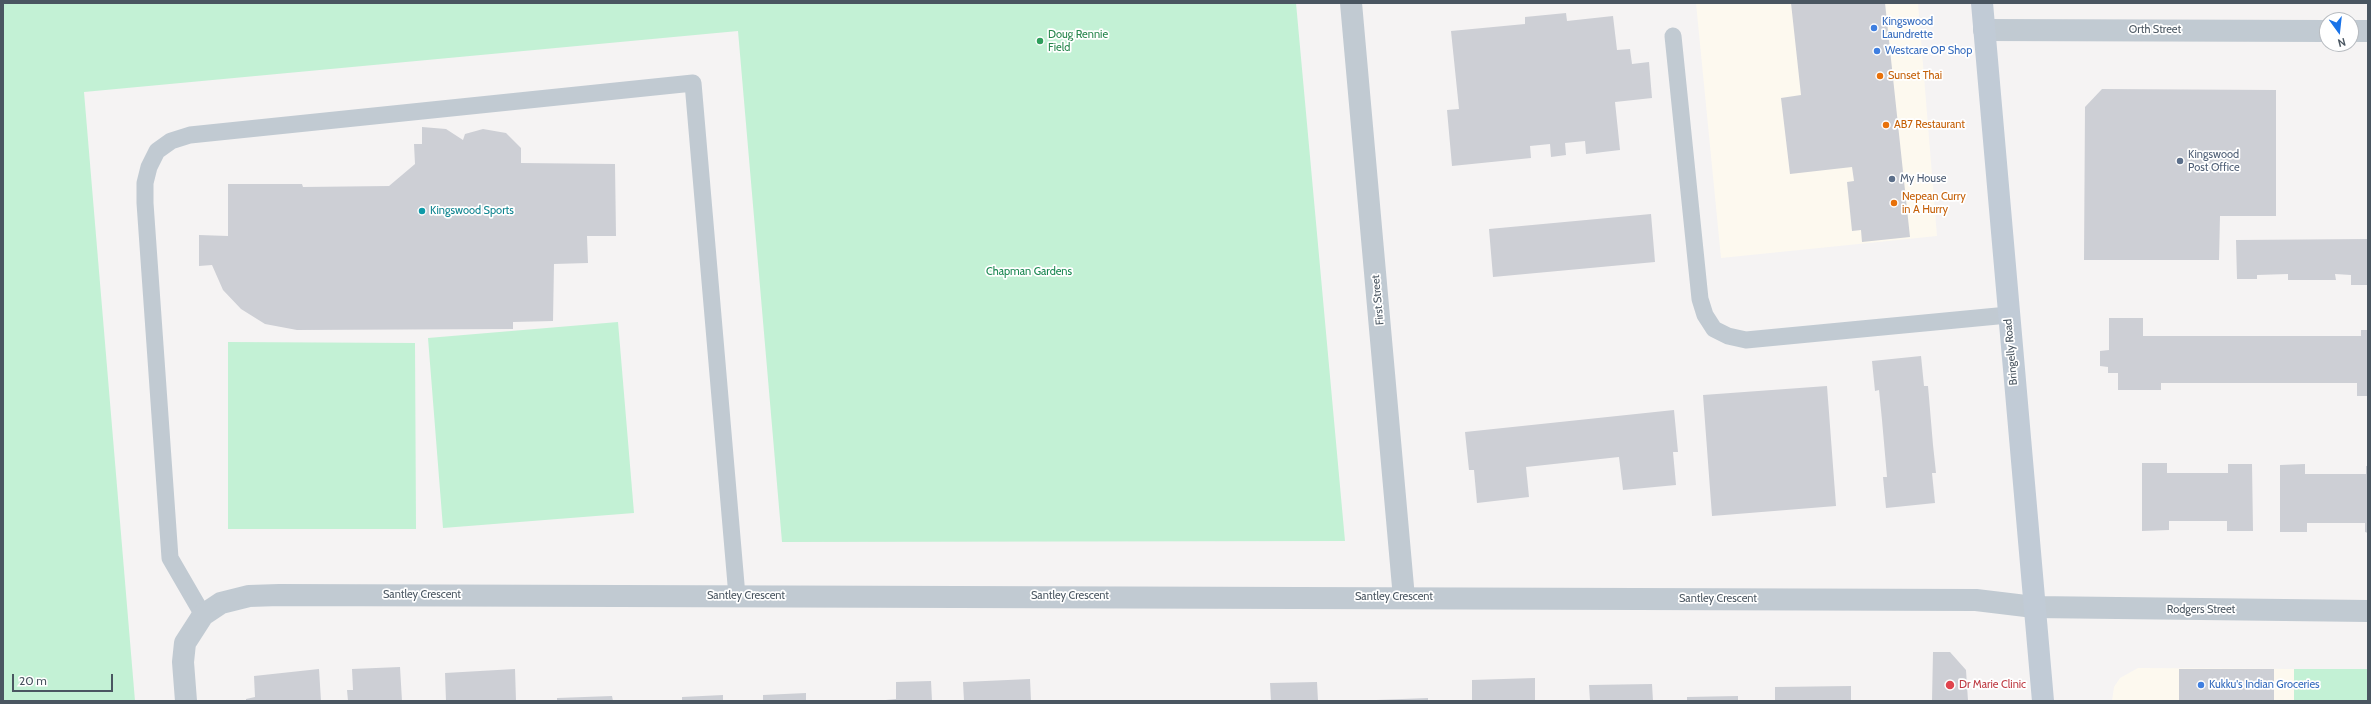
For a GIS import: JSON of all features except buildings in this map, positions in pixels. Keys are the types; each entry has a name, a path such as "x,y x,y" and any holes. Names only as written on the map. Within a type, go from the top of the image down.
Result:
{"main road":[{"name":"Bringelly Road","path":"1982,3 2008,315 2043,701"}],"street":[{"name":"First Street","path":"1351,3 1404,598"},
{"name":"Orth Street","path":"1984,30 2319,31"},
{"name":"Santley Crescent","path":"186,701 183,662 185,643 203,615 221,603 249,596 1976,600 2034,607"},
{"name":"Rodgers Street","path":"2034,607 2368,611"}],"lane":[{"path":"1673,36 1700,299 1705,315 1714,329 1728,336 1746,340 2008,315"},
{"path":"203,615 170,558 145,203 145,183 149,167 157,151 171,141 190,134 693,83 736,596"}],"shaded area":[{"path":"1696,3 1918,3 1937,236 1721,258"},
{"path":"2138,668 2294,669 2294,701 2112,701 2114,687 2120,678"}],"green space":[{"name":"Chapman Gardens","path":"3,3 1296,3 1345,541 782,542 738,31 84,92 135,701 3,701"},
{"path":"618,322 634,513 443,528 428,338"},
{"path":"228,342 415,343 416,529 228,529"},
{"path":"2294,669 2368,669 2368,701 2294,701"}],"place":[{"name":"Kingswood Laundrette","path":"1874,28"},
{"name":"Doug Rennie Field","path":"1040,41"},
{"name":"Westcare OP Shop","path":"1877,51"},
{"name":"Sunset Thai","path":"1880,76"},
{"name":"AB7 Restaurant","path":"1886,125"},
{"name":"Kingswood Post Office","path":"2180,161"},
{"name":"My House","path":"1892,179"},
{"name":"Nepean Curry in A Hurry","path":"1894,203"},
{"name":"Kingswood Sports","path":"422,211"},
{"name":"Dr Marie Clinic","path":"1950,685"},
{"name":"Kukku's Indian Groceries","path":"2201,685"}]}
